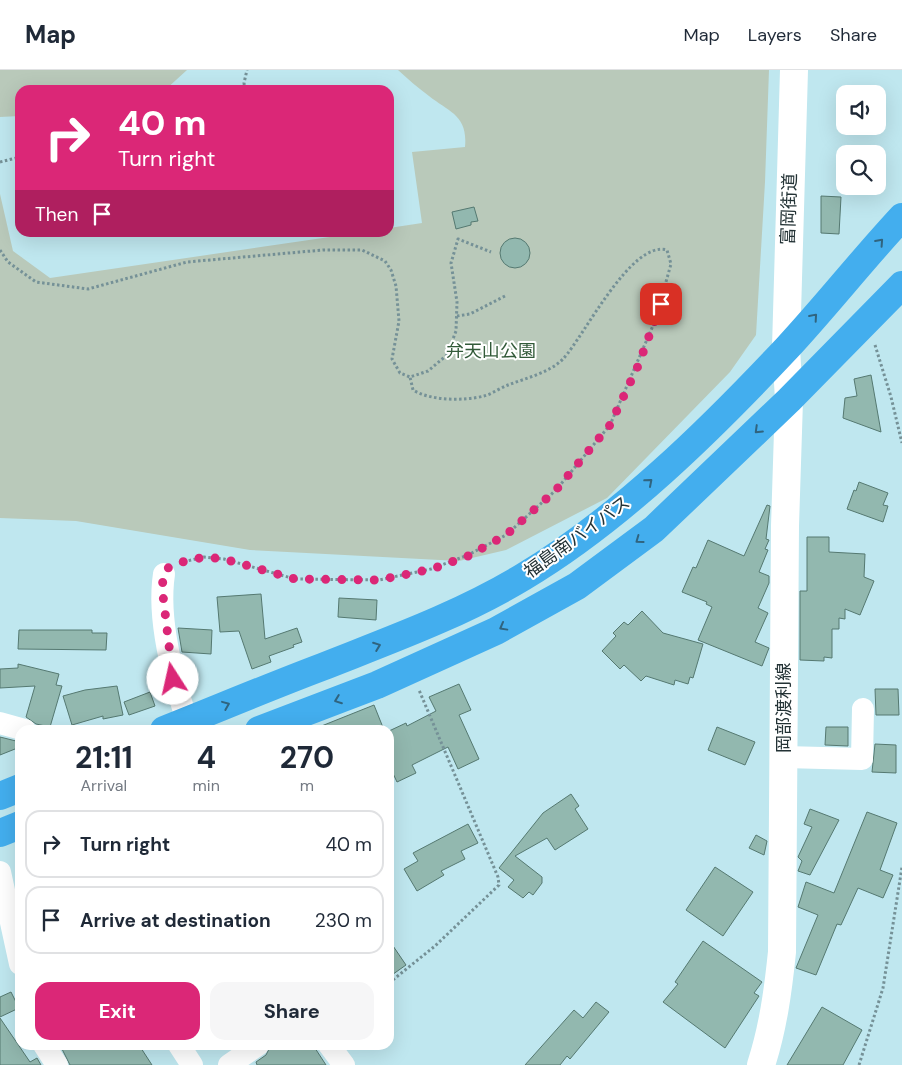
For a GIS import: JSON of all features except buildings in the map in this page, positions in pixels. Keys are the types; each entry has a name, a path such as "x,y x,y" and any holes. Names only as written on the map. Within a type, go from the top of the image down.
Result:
{"highway":[{"name":"福島南バイパス","path":"176,725 406,634 472,604 523,577 570,546 622,506 680,454 786,348 902,217"},
{"name":"福島南バイパス","path":"272,725 411,670 496,632 577,586 654,529 789,400 897,291"},
{"path":"0,796 15,790"},
{"path":"0,833 15,827"}],"main road":[{"name":"富岡街道","path":"786,348 794,70"},
{"name":"岡部渡利線","path":"761,1065 769,1042 778,994 782,952 784,526 789,400 786,348"}],"street":[{"path":"164,574 163,597 173,679 176,725"},
{"path":"784,757 862,759 863,709"},
{"path":"0,723 15,727"},
{"path":"0,872 15,941"},
{"path":"47,1050 57,1065"},
{"path":"182,1050 192,1065"},
{"path":"229,1065 251,1050"},
{"path":"333,1050 344,1065"}],"path":[{"path":"244,85 247,70"},
{"path":"0,162 15,158"},
{"path":"0,250 15,268 36,282 88,289 187,262 323,250 368,251 385,261 391,270 396,286 398,315 392,359 400,373 410,377 428,371 447,355 453,343 457,302 451,263 458,239 491,252"},
{"path":"164,574 168,568 178,563 204,557 224,559 295,579 379,580 432,569 468,556 506,535 556,490 610,425 656,321 671,264 667,250 660,248 655,250 630,267 610,290 593,320 566,355 544,370 484,396 440,399 413,390 410,377"},
{"path":"457,316 470,314 507,295"},
{"path":"865,324 874,342 891,397 902,443"},
{"path":"394,979 435,946 499,885 498,877 411,670"},
{"path":"859,1065 883,988 902,867"}],"green space":[{"path":"0,70 187,70 170,85 15,85 15,116 0,117"},
{"name":"弁天山公園","path":"398,70 769,70 756,335 730,372 607,498 506,550 459,561 250,550 76,521 0,518 0,194 13,251 50,278 330,237 394,237 394,227 422,223 412,152 465,147 465,136 460,121 450,111"}],"route":[{"path":"173,679 162,587 164,574 168,568 178,563 204,557 224,559 295,579 379,580 432,569 468,556 506,535 556,490 610,425 638,366 661,304"}]}
